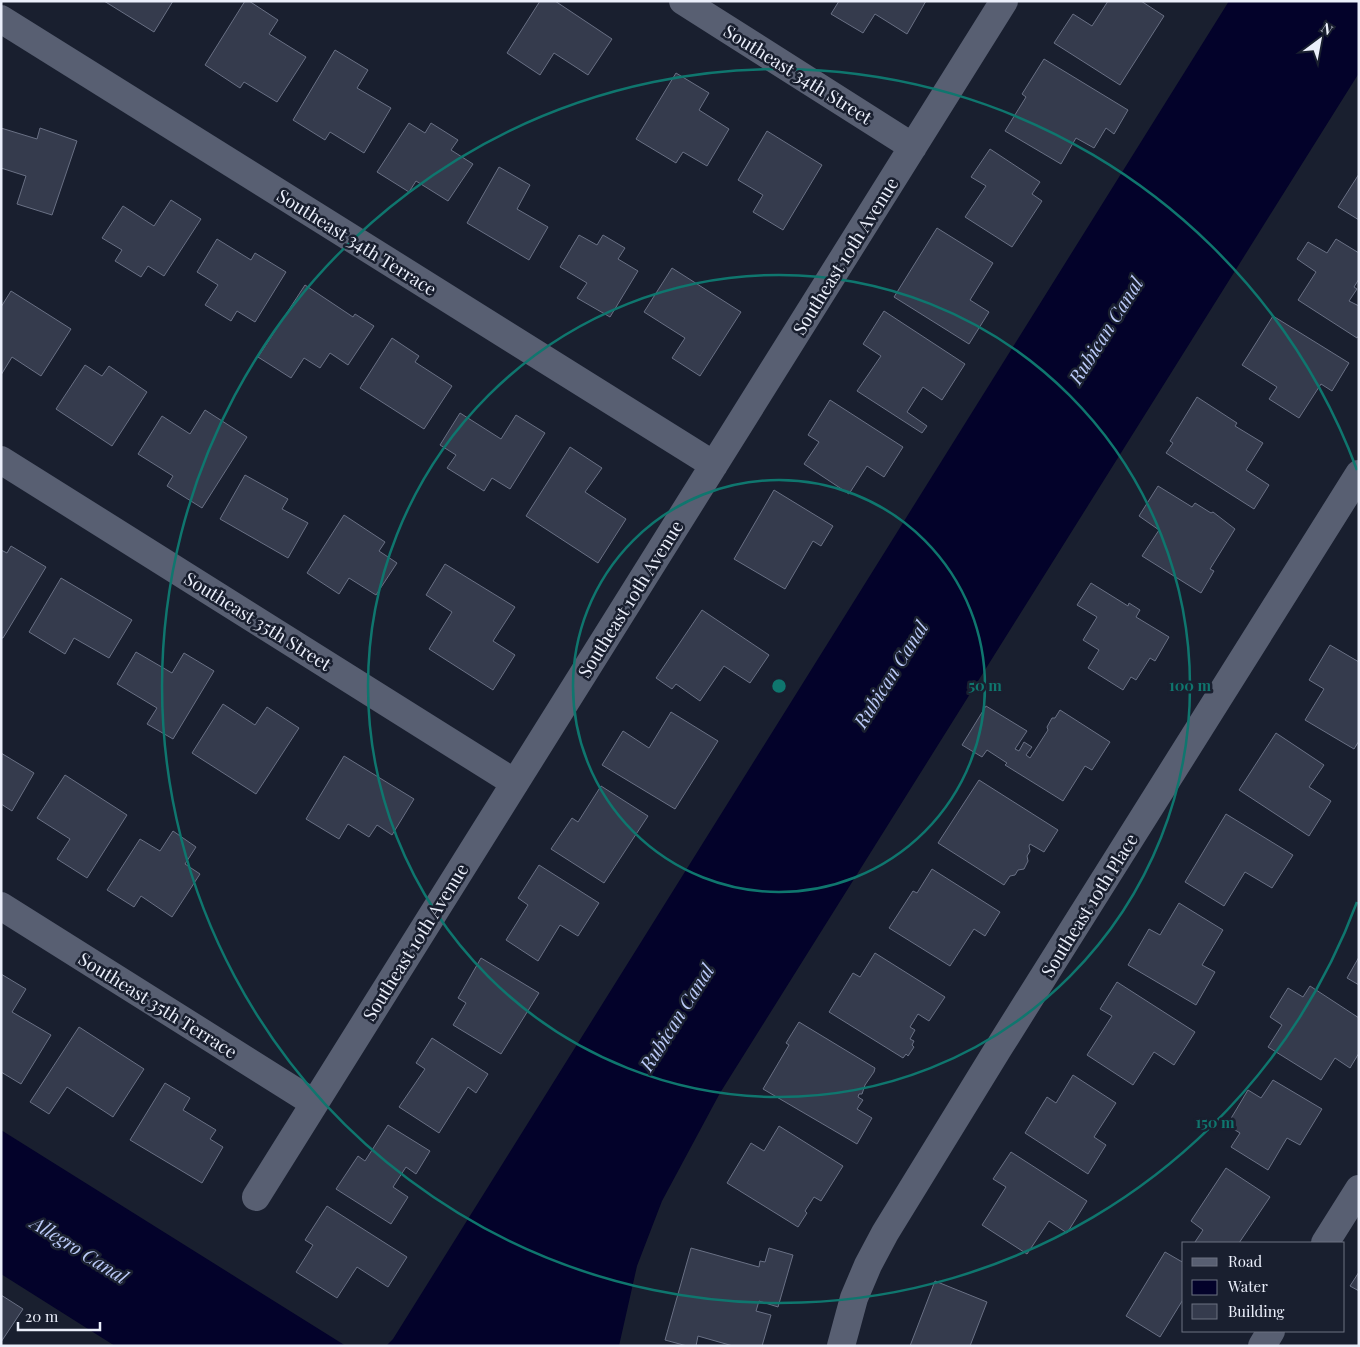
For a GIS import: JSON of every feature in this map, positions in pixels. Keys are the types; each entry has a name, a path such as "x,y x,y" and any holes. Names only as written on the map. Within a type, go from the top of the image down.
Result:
{"street":[{"name":"Southeast 34th Street","path":"683,1 913,147"},
{"name":"Southeast 10th Avenue","path":"256,1196 1004,1"},
{"name":"Southeast 34th Terrace","path":"1,19 714,465"},
{"name":"Southeast 35th Street","path":"1,460 515,783"},
{"name":"Southeast 10th Place","path":"841,1346 858,1290 868,1265 885,1233 1359,474"},
{"name":"Southeast 35th Terrace","path":"1,906 314,1103"},
{"path":"1327,1242 1359,1189"},
{"path":"1262,1346 1270,1332"}],"water":[{"name":"Rubican Canal","path":"1229,1 1359,1 1359,73 720,1093 662,1201 637,1266 619,1346 386,1346 393,1339"},
{"name":"Allegro Canal","path":"1,1130 346,1346 115,1346 1,1274"}],"building":[{"path":"104,1 173,1 154,32"},
{"path":"245,1 249,1 278,20 269,34 306,57 277,102 244,82 240,88 205,65"},
{"path":"540,1 555,1 612,39 588,75 554,53 540,75 507,53"},
{"path":"839,1 926,1 907,34 875,14 863,33 831,14"},
{"path":"1108,1 1141,1 1164,16 1120,85 1054,43 1073,14 1092,26"},
{"path":"335,50 368,70 357,88 391,108 364,153 330,132 325,140 293,120"},
{"path":"1044,59 1128,110 1114,134 1106,128 1094,148 1076,138 1061,164 1005,131 1026,97 1022,94"},
{"path":"676,73 709,93 699,110 729,129 707,166 683,152 676,163 636,139"},
{"path":"409,123 425,133 431,123 458,140 451,150 473,164 448,201 416,181 409,192 377,172"},
{"path":"1,128 37,139 40,128 77,141 52,215 17,204 26,176 1,168"},
{"path":"767,131 822,165 783,230 753,212 763,195 738,180"},
{"path":"990,149 1040,182 1032,194 1042,201 1012,247 965,217 986,186 971,177"},
{"path":"499,167 530,185 517,209 548,227 529,260 467,223"},
{"path":"1359,174 1359,220 1338,207"},
{"path":"171,200 201,219 164,276 148,266 141,277 115,261 122,250 102,238 123,206 154,226"},
{"path":"937,228 993,263 970,300 989,312 969,344 894,297"},
{"path":"579,235 597,245 603,235 625,248 618,259 638,271 610,317 577,298 587,283 560,267"},
{"path":"217,239 251,260 255,253 286,272 255,322 237,311 231,321 205,305 218,285 197,272"},
{"path":"1336,239 1359,253 1359,279 1354,287 1357,289 1349,301 1359,306 1359,335 1357,338 1298,300 1316,272 1297,259 1308,242 1327,253"},
{"path":"672,268 741,312 700,376 672,358 685,338 644,312"},
{"path":"305,285 353,317 355,314 374,326 348,365 330,353 320,368 304,358 291,378 258,357"},
{"path":"11,291 71,329 41,376 12,357 1,375 1,307"},
{"path":"884,311 965,364 942,400 923,387 907,412 927,426 922,433 857,391 881,356 863,344"},
{"path":"1273,316 1349,363 1332,391 1321,384 1299,418 1269,399 1277,387 1242,365"},
{"path":"392,338 419,356 415,362 452,386 424,429 360,388"},
{"path":"85,365 102,376 109,366 147,392 112,446 56,409"},
{"path":"1197,397 1237,423 1235,426 1263,443 1246,470 1269,485 1254,509 1166,453 1173,443 1170,441"},
{"path":"830,400 903,447 884,477 867,466 849,494 804,464 819,442 808,435"},
{"path":"205,410 247,437 202,508 167,486 173,476 138,454 162,416 190,434"},
{"path":"460,413 501,439 516,415 545,433 510,489 492,478 484,491 447,468 456,455 440,445"},
{"path":"570,447 602,468 585,492 626,519 598,563 526,516"},
{"path":"245,475 288,499 282,509 308,523 288,558 220,519"},
{"path":"1158,486 1192,507 1195,503 1211,513 1213,512 1235,529 1210,569 1214,571 1201,593 1142,556 1159,530 1139,516"},
{"path":"774,490 833,526 821,546 813,541 785,589 734,559"},
{"path":"344,515 385,542 379,551 397,563 376,595 349,578 339,594 307,573"},
{"path":"11,546 46,567 3,638 1,638 1,550 7,553"},
{"path":"445,564 515,607 493,641 515,655 493,690 429,649 452,612 426,595"},
{"path":"61,578 132,620 109,658 74,638 65,654 29,632"},
{"path":"1091,583 1128,606 1129,603 1140,610 1136,617 1169,637 1155,661 1150,658 1136,680 1131,677 1123,690 1088,668 1099,650 1083,640 1097,617 1077,605"},
{"path":"702,610 769,655 750,683 724,666 700,701 676,684 672,689 656,678"},
{"path":"1330,645 1359,662 1359,741 1354,749 1305,720 1324,689 1309,680"},
{"path":"136,652 172,673 184,653 214,671 173,739 147,724 157,708 117,684"},
{"path":"223,704 255,725 267,707 299,728 256,794 192,753"},
{"path":"986,706 1027,731 1015,749 1019,751 1024,742 1032,747 1026,755 1030,758 1048,730 1047,727 1052,718 1055,718 1060,710 1110,742 1092,770 1085,766 1063,801 1005,765 1007,763 987,750 982,757 962,745"},
{"path":"671,712 718,741 675,809 602,765 623,731 649,748"},
{"path":"1276,733 1324,765 1309,787 1331,801 1309,836 1239,790"},
{"path":"1,753 34,773 12,811 1,804"},
{"path":"344,756 414,799 392,835 377,825 369,837 348,824 339,839 306,819"},
{"path":"65,775 127,815 87,878 57,859 70,839 37,818"},
{"path":"979,780 1058,830 1044,852 1030,844 1030,851 1027,856 1028,861 1024,869 1018,870 1015,875 1010,876 1004,885 938,843"},
{"path":"601,786 648,816 604,883 551,849 572,818 578,822"},
{"path":"1226,814 1293,855 1272,888 1245,872 1224,906 1185,882"},
{"path":"173,831 196,847 185,864 200,874 172,917 141,896 134,907 107,890 140,839 160,851"},
{"path":"539,865 599,903 578,936 560,925 538,961 506,940 528,905 518,898"},
{"path":"932,869 1000,912 985,936 974,929 950,966 889,928 913,891 917,893"},
{"path":"1179,903 1223,930 1202,965 1215,972 1196,1005 1128,965 1149,929 1160,935"},
{"path":"875,953 945,997 929,1021 918,1014 910,1027 915,1030 910,1039 914,1041 912,1045 914,1047 908,1056 906,1054 903,1058 829,1012 853,973 860,977"},
{"path":"1359,957 1359,985 1347,978"},
{"path":"481,958 539,993 501,1054 453,1025 466,1003 458,998"},
{"path":"1,974 26,989 12,1012 51,1035 21,1084 1,1072"},
{"path":"1117,982 1195,1032 1174,1065 1154,1052 1133,1085 1087,1055 1112,1016 1100,1009"},
{"path":"1310,986 1359,1018 1359,1053 1350,1068 1335,1058 1321,1080 1268,1047 1282,1025 1270,1017 1288,988 1303,997"},
{"path":"799,1022 875,1068 862,1094 859,1094 858,1097 863,1100 857,1109 872,1118 857,1144 763,1089 789,1045 786,1043"},
{"path":"79,1027 144,1069 113,1117 67,1087 49,1114 30,1102"},
{"path":"432,1038 488,1074 476,1093 468,1087 439,1133 399,1107 425,1069 416,1063"},
{"path":"1073,1075 1116,1103 1094,1137 1106,1145 1088,1174 1025,1133 1047,1097 1056,1103"},
{"path":"1273,1080 1322,1109 1300,1145 1287,1138 1268,1170 1231,1147 1240,1133 1227,1125 1248,1090 1261,1098"},
{"path":"165,1083 190,1098 183,1110 216,1130 210,1139 223,1147 202,1183 130,1140"},
{"path":"388,1125 430,1151 416,1174 406,1167 393,1187 408,1197 391,1224 336,1189 358,1156 365,1161"},
{"path":"779,1126 843,1166 821,1201 814,1197 798,1227 727,1183 751,1143 764,1151"},
{"path":"1011,1152 1087,1201 1067,1233 1049,1221 1027,1254 982,1225 1006,1187 993,1179"},
{"path":"1226,1168 1270,1197 1240,1242 1195,1242 1203,1230 1191,1221"},
{"path":"327,1206 407,1257 388,1287 357,1267 337,1298 296,1272 313,1245 305,1240"},
{"path":"691,1248 759,1267 760,1261 765,1262 769,1248 793,1255 778,1307 759,1301 756,1311 771,1315 762,1346 733,1346 698,1336 696,1346 687,1346 665,1340"},
{"path":"1165,1252 1182,1262 1182,1301 1160,1337 1126,1316"},
{"path":"1359,1272 1359,1291 1350,1286"},
{"path":"935,1281 987,1302 970,1346 910,1346"},
{"path":"1,1295 23,1309 1,1342"}]}
